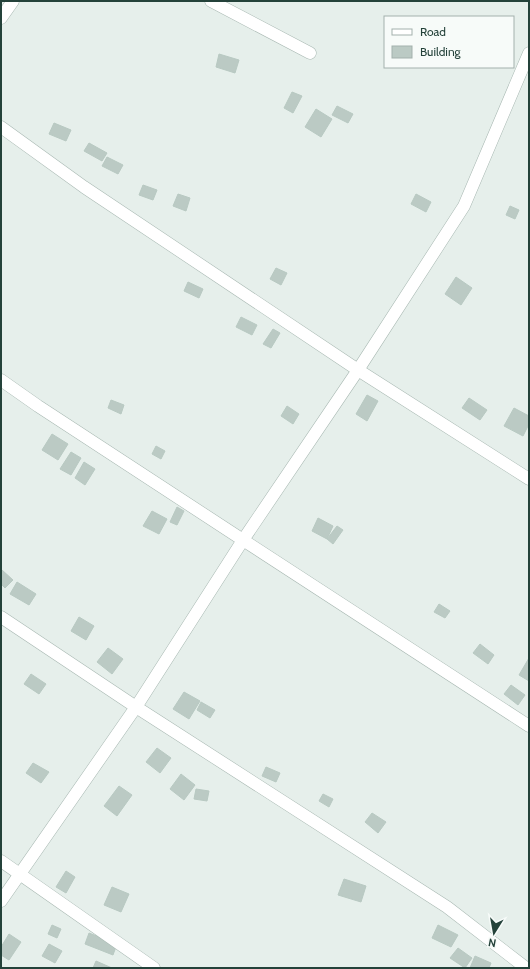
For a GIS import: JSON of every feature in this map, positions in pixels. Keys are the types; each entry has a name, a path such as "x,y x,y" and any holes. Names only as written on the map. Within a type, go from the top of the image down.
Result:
{"street":[{"path":"1,18 14,1"},
{"path":"211,1 310,53"},
{"path":"1,901 136,708 243,540 358,370 464,206 529,53"},
{"path":"1,127 84,187 358,370 529,479"},
{"path":"1,380 38,406 529,726"},
{"path":"1,617 136,708 447,907 526,968"},
{"path":"1,861 154,968"}],"building":[{"path":"219,54 239,60 235,73 216,67"},
{"path":"292,92 302,96 293,113 284,108"},
{"path":"337,106 353,114 348,123 332,115"},
{"path":"316,109 332,119 321,137 305,127"},
{"path":"54,123 71,130 66,141 49,134"},
{"path":"89,143 107,153 102,161 84,151"},
{"path":"107,157 123,165 118,174 102,166"},
{"path":"143,185 157,190 153,200 139,195"},
{"path":"178,194 190,198 186,211 173,206"},
{"path":"416,194 431,202 426,212 411,204"},
{"path":"510,206 519,210 515,219 506,215"},
{"path":"276,268 287,273 281,285 270,279"},
{"path":"456,277 472,288 461,305 445,294"},
{"path":"188,282 203,289 199,298 184,291"},
{"path":"241,317 257,325 252,335 236,327"},
{"path":"273,329 280,333 271,348 263,344"},
{"path":"367,395 378,401 367,421 356,414"},
{"path":"469,398 487,410 480,420 462,408"},
{"path":"111,400 124,405 121,414 108,408"},
{"path":"287,406 299,414 293,424 281,416"},
{"path":"514,408 529,416 529,424 523,436 504,426"},
{"path":"52,434 68,444 58,460 42,450"},
{"path":"156,446 165,451 161,459 152,454"},
{"path":"71,452 81,458 71,475 60,469"},
{"path":"84,462 95,469 85,485 75,478"},
{"path":"177,507 184,511 177,525 170,522"},
{"path":"152,511 167,519 159,534 143,526"},
{"path":"318,518 333,526 327,539 312,531"},
{"path":"337,526 343,530 333,544 327,539"},
{"path":"2,570 13,580 5,588 1,584"},
{"path":"17,582 36,594 29,605 10,594"},
{"path":"439,604 450,611 445,618 434,612"},
{"path":"79,617 94,626 86,640 71,631"},
{"path":"480,644 494,655 488,664 473,653"},
{"path":"108,648 123,659 112,674 97,662"},
{"path":"529,658 529,681 519,675"},
{"path":"31,674 46,684 39,694 24,684"},
{"path":"511,685 525,695 518,705 504,694"},
{"path":"184,692 200,701 189,719 173,709"},
{"path":"201,702 215,710 210,718 197,710"},
{"path":"157,748 171,758 160,773 146,762"},
{"path":"33,763 49,772 41,783 26,773"},
{"path":"266,767 280,773 276,782 262,776"},
{"path":"181,774 195,785 184,800 170,789"},
{"path":"119,786 132,795 117,816 104,806"},
{"path":"196,789 209,791 207,801 194,799"},
{"path":"323,794 333,799 329,807 319,801"},
{"path":"372,813 386,822 378,833 365,822"},
{"path":"66,871 75,877 66,893 56,887"},
{"path":"344,879 366,886 361,902 338,895"},
{"path":"112,887 129,894 121,912 104,905"},
{"path":"52,925 61,929 57,938 48,934"},
{"path":"438,925 458,935 451,947 432,938"},
{"path":"89,933 117,944 113,955 85,944"},
{"path":"9,934 21,942 9,960 1,955 1,947"},
{"path":"49,944 62,951 55,963 42,956"},
{"path":"458,948 472,958 465,968 450,958"},
{"path":"475,956 491,963 489,968 470,968"},
{"path":"96,961 112,968 93,968"}]}
